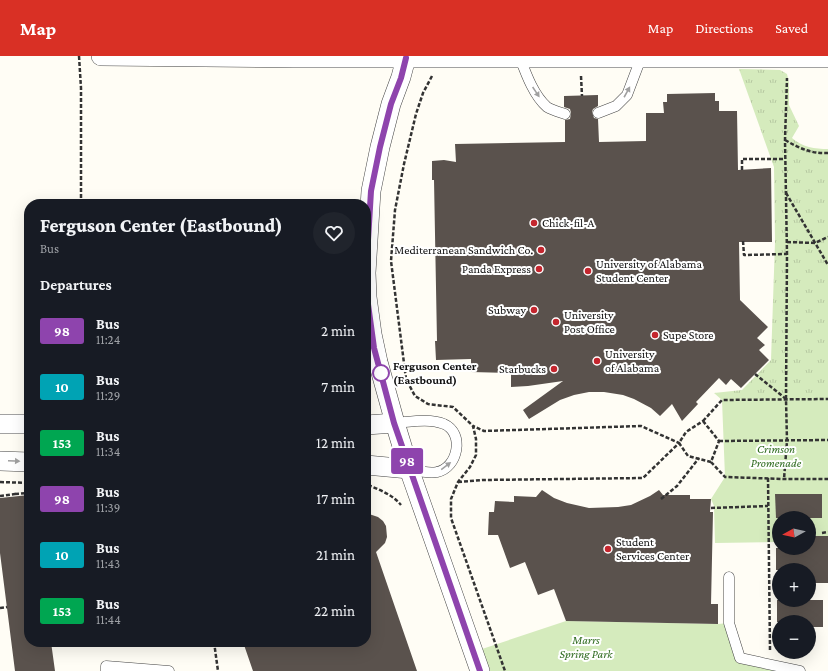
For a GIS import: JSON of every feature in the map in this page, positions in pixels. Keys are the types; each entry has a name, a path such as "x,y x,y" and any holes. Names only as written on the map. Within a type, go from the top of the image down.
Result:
{"street":[{"path":"101,56 828,58"},
{"path":"371,199 380,147 391,104 401,78 406,58"},
{"path":"371,327 394,423 480,671"},
{"path":"371,425 394,423"},
{"path":"0,424 24,424"},
{"path":"0,461 24,462"},
{"path":"371,465 409,469"}],"lane":[{"path":"520,58 534,91 548,107 565,114"},
{"path":"598,113 616,106 627,95 641,58"},
{"path":"394,423 427,421 437,422 452,429 456,437 455,456 446,468 437,472 409,469"},
{"path":"729,577 729,623 740,658 800,671"},
{"path":"106,669 169,671"}],"path":[{"path":"79,56 81,88 81,199"},
{"path":"582,73 582,96"},
{"path":"432,76 423,93 416,114 404,164 395,210 391,261 406,379 415,396 428,404 453,407 472,426 484,431 641,426 679,443 688,456 711,462 725,477 828,479"},
{"path":"784,479 787,441 787,242 785,140 787,78"},
{"path":"785,140 810,152 828,153"},
{"path":"742,170 742,159 785,159"},
{"path":"785,192 828,265"},
{"path":"787,242 815,243 828,237"},
{"path":"743,241 744,255 787,254"},
{"path":"755,374 786,399"},
{"path":"458,482 482,480 643,478 679,443 686,432 703,421 722,400 828,399"},
{"path":"703,421 719,441"},
{"path":"472,426 476,439 476,455 470,467 458,482 451,499 451,518 505,671"},
{"path":"719,441 828,440"},
{"path":"711,462 719,441"},
{"path":"661,499 678,486 699,458"},
{"path":"768,478 770,665"},
{"path":"0,482 24,483"},
{"path":"0,496 24,494"},
{"path":"710,508 768,506"},
{"path":"822,533 828,532"},
{"path":"0,608 7,607"},
{"path":"215,647 218,671"}],"green space":[{"path":"739,69 780,70 787,74 789,83 789,105 799,126 792,138 800,144 809,147 828,149 828,399 722,400 714,393 742,390 771,360 775,242 774,167"},
{"name":"Crimson Promenade","path":"828,399 828,541 816,541 816,511 772,511 772,542 715,543 714,506 711,499 725,477 722,400"},
{"name":"Marrs Spring Park","path":"566,621 729,623 740,658 800,671 480,671 473,652"}],"building":[{"name":"University of Alabama Student Center","path":"715,93 715,101 719,101 719,111 737,111 738,170 771,168 772,242 739,242 740,300 768,327 757,338 765,345 759,350 769,360 741,388 731,379 726,385 719,378 696,402 698,404 682,421 672,404 660,416 651,408 634,399 623,395 604,392 589,392 560,400 529,419 523,410 563,381 511,387 511,373 471,372 471,359 436,360 435,341 437,341 434,180 432,180 432,161 444,160 456,162 455,144 565,142 565,120 570,119 571,113 570,109 564,107 564,96 598,95 598,106 593,109 592,112 594,118 598,119 599,142 646,141 646,113 664,113 663,102 667,102 667,94"},
{"name":"Student Services Center","path":"542,490 554,498 567,503 589,508 631,505 659,490 663,495 690,495 690,499 711,499 710,512 713,512 711,604 718,604 718,624 566,621 554,589 538,595 525,562 510,568 498,535 488,535 489,512 494,512 495,501 514,502 514,496 536,497"},
{"path":"775,494 822,494 822,518 816,518 816,511 776,511"},
{"path":"24,496 24,647 52,647 55,671 15,671 0,553 0,498"},
{"path":"371,515 378,517 383,521 386,526 387,537 385,543 376,552 417,671 253,671 245,647 371,647"},
{"path":"816,536 828,536 828,583 816,583 816,563 776,563 776,555 816,555"},
{"path":"816,600 823,600 823,627 816,627 816,615 777,615 777,607 816,607"}],"bus line":[{"name":"98","path":"370,199 380,147 391,104 401,78 406,58"},
{"name":"98","path":"371,327 374,348 394,423 480,671"}],"place":[{"name":"Chick-fil-A","path":"534,223"},
{"name":"Mediterranean Sandwich Co.","path":"541,250"},
{"name":"Panda Express","path":"539,269"},
{"name":"University of Alabama Student Center","path":"588,271"},
{"name":"Subway","path":"534,310"},
{"name":"University Post Office","path":"556,322"},
{"name":"Supe Store","path":"655,335"},
{"name":"University of Alabama","path":"597,361"},
{"name":"Starbucks","path":"554,369"},
{"name":"Ferguson Center (Eastbound)","path":"381,373"},
{"name":"Student Services Center","path":"608,549"}]}
